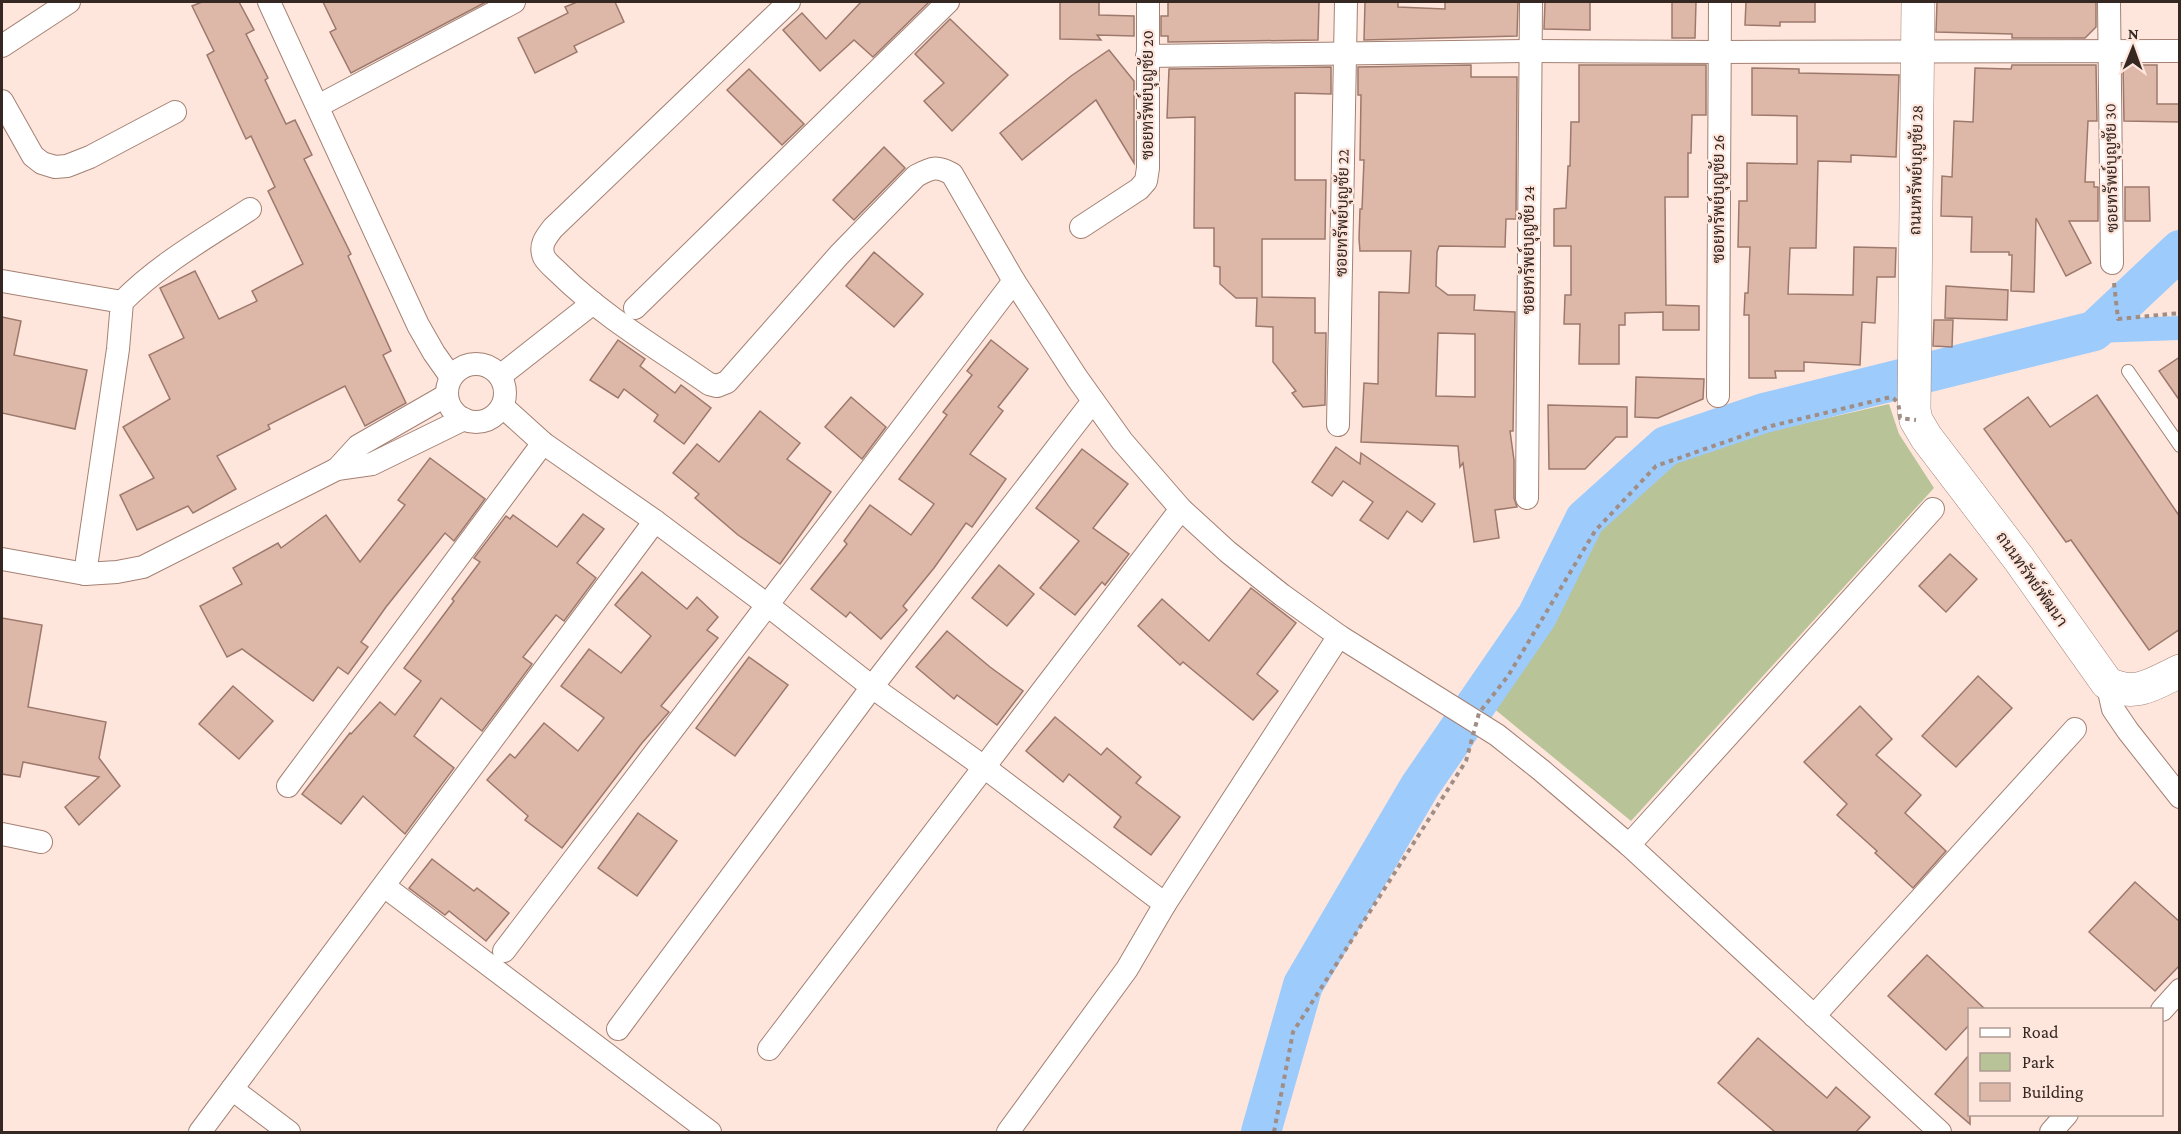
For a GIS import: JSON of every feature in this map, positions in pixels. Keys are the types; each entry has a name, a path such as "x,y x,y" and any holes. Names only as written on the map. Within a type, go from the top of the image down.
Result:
{"street":[{"path":"2,46 69,2"},
{"path":"269,2 418,325 449,386 452,410 464,419 478,422 492,417 502,406 505,386 500,376 490,367 476,363 462,367 449,386 358,446 337,469"},
{"path":"318,106 514,2"},
{"path":"789,2 553,228 545,238 542,247 545,258 593,303 709,384 717,386 727,382 839,255 916,176 930,168 942,168 952,174 1014,281 1093,401 1122,441 1181,509 1228,552 1339,636 1497,735 1541,770 1629,845 1940,1132"},
{"path":"634,308 948,2"},
{"name":"ซอยทรัพย์บุญชัย 20","path":"1081,226 1127,198 1146,181 1148,168 1148,2"},
{"name":"ซอยทรัพย์บุญชัย 22","path":"1338,425 1346,2"},
{"name":"ซอยทรัพย์บุญชัย 24","path":"1527,498 1531,2"},
{"name":"ซอยทรัพย์บุญชัย 26","path":"1718,396 1720,2"},
{"name":"ถนนทรัพย์บุญชัย 28","path":"1915,415 1917,2"},
{"name":"ซอยทรัพย์บุญชัย 30","path":"2109,2 2112,263"},
{"path":"1147,56 1530,51 2180,51"},
{"path":"2,101 33,156 42,163 55,167 67,166 90,157 175,112"},
{"path":"84,574 118,349 122,302 141,282 167,262 250,209"},
{"path":"2,280 122,302"},
{"path":"504,951 1014,281"},
{"path":"500,376 593,303"},
{"path":"618,1029 872,687 1093,401"},
{"path":"502,406 543,443 655,521 872,687 984,767 1165,904"},
{"name":"ถนนทรัพย์พัฒนา","path":"1915,415 1926,437 2019,559 2107,683"},
{"path":"2,559 84,574 117,572 143,567 337,469 372,464 464,419"},
{"path":"288,786 543,443"},
{"path":"769,1049 1181,509"},
{"path":"1629,845 1933,509"},
{"path":"200,1132 655,521"},
{"path":"1008,1132 1127,969 1165,904 1339,636"},
{"path":"2107,683 2119,690 2136,690 2180,671"},
{"path":"2107,683 2113,709 2180,797"},
{"path":"1815,1016 2075,729"},
{"path":"2,834 40,842"},
{"path":"384,886 710,1132"},
{"path":"2163,1009 2180,990"},
{"path":"232,1089 289,1132"},
{"path":"2051,1132 2065,1116"}],"lane":[{"path":"2128,371 2180,446"}],"path":[{"path":"2112,263 2118,320 2180,313"},
{"path":"1274,1132 1293,1032 1466,761 1479,713 1508,675 1595,531 1656,466 1667,462 1771,426 1891,397 1899,404 1900,418 1915,415"}],"green space":[{"path":"1889,404 1899,434 1934,488 1631,821 1492,707 1595,531 1652,471 1731,440"}],"building":[{"path":"202,2 239,2 254,30 246,34 268,78 265,80 286,124 295,120 312,155 304,159 351,254 348,256 391,351 383,355 406,403 365,426 345,386 268,425 270,429 217,456 236,489 193,513 188,506 137,530 120,495 154,478 123,427 170,399 149,355 184,338 160,288 195,271 219,319 257,301 252,291 303,264 268,191 275,187 251,136 246,139 207,55 214,51 192,6"},
{"path":"323,2 486,2 351,73 330,32 336,29"},
{"path":"577,2 615,2 624,22 574,46 577,52 535,73 518,38 568,13 565,7"},
{"path":"861,2 929,2 873,57 854,40 820,71 783,30 802,13 826,39"},
{"path":"1060,2 1099,2 1099,15 1134,16 1134,36 1097,35 1101,40 1060,39"},
{"path":"1168,2 1319,2 1318,40 1168,42 1168,36 1161,36 1161,16 1168,16"},
{"path":"1365,2 1398,2 1398,7 1445,9 1445,2 1518,2 1517,36 1364,40"},
{"path":"1545,2 1590,2 1590,30 1544,29"},
{"path":"1672,2 1696,2 1695,38 1672,38"},
{"path":"1746,2 1815,2 1815,22 1780,22 1780,26 1745,25"},
{"path":"1937,2 2096,2 2096,27 2085,38 2012,38 2012,34 1936,32"},
{"path":"950,19 1008,75 952,131 924,101 944,83 915,54"},
{"path":"1109,50 1134,81 1134,163 1096,100 1022,160 1000,133 1071,76"},
{"path":"1471,65 1471,77 1517,77 1516,219 1506,219 1505,247 1439,246 1437,252 1436,286 1448,295 1475,295 1474,310 1515,312 1513,431 1510,431 1514,460 1514,498 1517,507 1495,510 1499,538 1474,542 1463,463 1460,467 1458,446 1361,442 1364,383 1378,384 1379,292 1409,293 1411,251 1360,251 1360,209 1362,209 1364,160 1360,160 1361,95 1358,95 1358,67","holes":["1438,333 1475,334 1475,397 1436,396"]},
{"path":"1579,65 1706,65 1706,115 1692,115 1691,153 1688,153 1688,197 1665,197 1666,305 1699,306 1699,330 1663,330 1663,312 1625,313 1625,325 1619,325 1619,364 1579,364 1580,324 1564,324 1565,295 1571,295 1571,246 1554,246 1554,209 1566,208 1571,122 1579,122"},
{"path":"2012,65 2096,65 2097,121 2088,121 2085,182 2094,182 2094,187 2098,187 2098,221 2069,221 2091,263 2066,276 2036,218 2034,292 2011,291 2012,255 2009,255 2009,252 1971,252 1972,217 1941,216 1942,176 1952,177 1954,121 1973,122 1975,68 2011,69"},
{"path":"2123,65 2157,65 2157,104 2180,104 2180,122 2124,121"},
{"path":"1331,67 1331,94 1295,93 1295,180 1326,180 1325,239 1262,239 1262,297 1315,298 1315,333 1326,333 1325,405 1303,407 1292,393 1296,391 1273,362 1273,327 1256,326 1257,298 1236,298 1220,284 1220,267 1214,266 1214,228 1194,228 1195,117 1167,118 1169,69"},
{"path":"1752,68 1799,69 1799,73 1899,75 1896,157 1851,155 1851,162 1818,161 1816,248 1790,248 1788,294 1853,295 1854,247 1896,248 1895,277 1877,277 1875,323 1862,322 1860,365 1804,362 1804,371 1775,371 1776,378 1749,378 1749,315 1744,315 1745,293 1748,293 1750,247 1738,247 1739,201 1747,201 1747,163 1797,164 1797,116 1752,115"},
{"path":"749,69 804,124 782,145 727,90"},
{"path":"884,147 905,168 854,220 833,200"},
{"path":"2125,187 2149,187 2150,221 2125,221"},
{"path":"874,252 923,294 894,327 846,286"},
{"path":"1946,286 2008,290 2007,320 1945,318"},
{"path":"2,317 21,321 14,355 87,370 75,429 2,413"},
{"path":"1934,320 1953,320 1952,347 1933,346"},
{"path":"618,340 645,359 640,366 675,393 681,385 711,408 684,444 654,421 658,415 624,389 618,398 590,380"},
{"path":"991,340 1028,369 998,407 1003,411 970,454 1006,479 972,527 966,523 903,606 907,610 881,639 850,612 846,617 811,589 847,544 844,541 870,505 911,535 934,504 899,479 947,415 943,412 972,375 967,371"},
{"path":"2180,357 2180,401 2159,371"},
{"path":"1636,377 1704,379 1703,399 1658,418 1635,417"},
{"path":"2097,395 2180,517 2180,629 2149,650 2071,540 2066,542 1984,429 2028,397 2050,427"},
{"path":"851,397 886,427 862,459 825,427"},
{"path":"1548,405 1627,407 1627,437 1616,437 1585,469 1549,469"},
{"path":"760,411 800,443 787,459 831,492 780,564 738,535 695,498 699,494 673,473 697,444 719,462"},
{"path":"1336,447 1360,464 1361,453 1435,504 1422,522 1407,511 1388,539 1360,520 1373,502 1343,481 1332,496 1312,482"},
{"path":"1082,449 1128,484 1093,528 1129,554 1105,585 1102,582 1075,615 1040,588 1079,541 1036,508"},
{"path":"430,458 485,499 454,541 445,533 386,607 361,642 368,647 348,674 338,667 313,701 242,649 227,657 200,606 242,584 233,568 278,543 281,548 326,515 360,562 405,505 398,500"},
{"path":"583,514 604,529 577,563 596,578 564,621 556,615 523,657 532,664 482,731 441,698 414,736 454,768 405,834 363,796 341,824 302,794 350,733 380,702 395,715 421,681 404,668 454,601 452,599 480,562 474,558 506,516 510,519 513,515 557,547"},
{"path":"1950,554 1977,579 1946,612 1919,586"},
{"path":"999,565 1034,594 1007,626 972,598"},
{"path":"642,572 687,609 697,597 718,617 707,630 718,638 661,706 669,712 642,743 562,848 525,820 528,816 487,780 510,754 515,758 544,723 578,751 604,718 561,686 589,649 621,673 651,636 615,605"},
{"path":"1251,588 1296,623 1257,674 1278,691 1253,720 1183,662 1180,665 1138,626 1162,599 1209,641"},
{"path":"2,618 42,625 28,707 106,722 99,758 120,786 79,825 65,807 99,777 23,762 20,777 2,774"},
{"path":"947,631 1023,691 997,725 957,695 954,699 916,667"},
{"path":"749,657 788,685 735,756 696,728"},
{"path":"1978,676 2012,708 1956,767 1922,736"},
{"path":"233,686 273,721 239,759 199,724"},
{"path":"1860,706 1892,739 1876,755 1921,795 1905,813 1946,851 1913,888 1837,815 1847,804 1804,762"},
{"path":"1055,717 1101,755 1107,748 1141,777 1136,783 1180,817 1151,855 1114,827 1121,817 1069,774 1063,782 1026,751"},
{"path":"638,813 677,841 637,896 598,868"},
{"path":"432,859 474,891 477,888 509,913 486,941 449,911 445,915 409,888"},
{"path":"2135,882 2180,922 2180,965 2155,991 2089,932"},
{"path":"1927,955 1984,1008 1968,1008 1968,1026 1946,1050 1888,996"},
{"path":"1758,1038 1827,1098 1836,1087 1870,1117 1856,1132 1775,1132 1718,1083"},
{"path":"1968,1056 1970,1124 1935,1094"}],"waterway":[{"path":"1261,1132 1303,985 1420,786 1537,616 1585,519 1666,446 1764,413 2094,331 2180,250"},
{"path":"2094,331 2180,328"}]}
